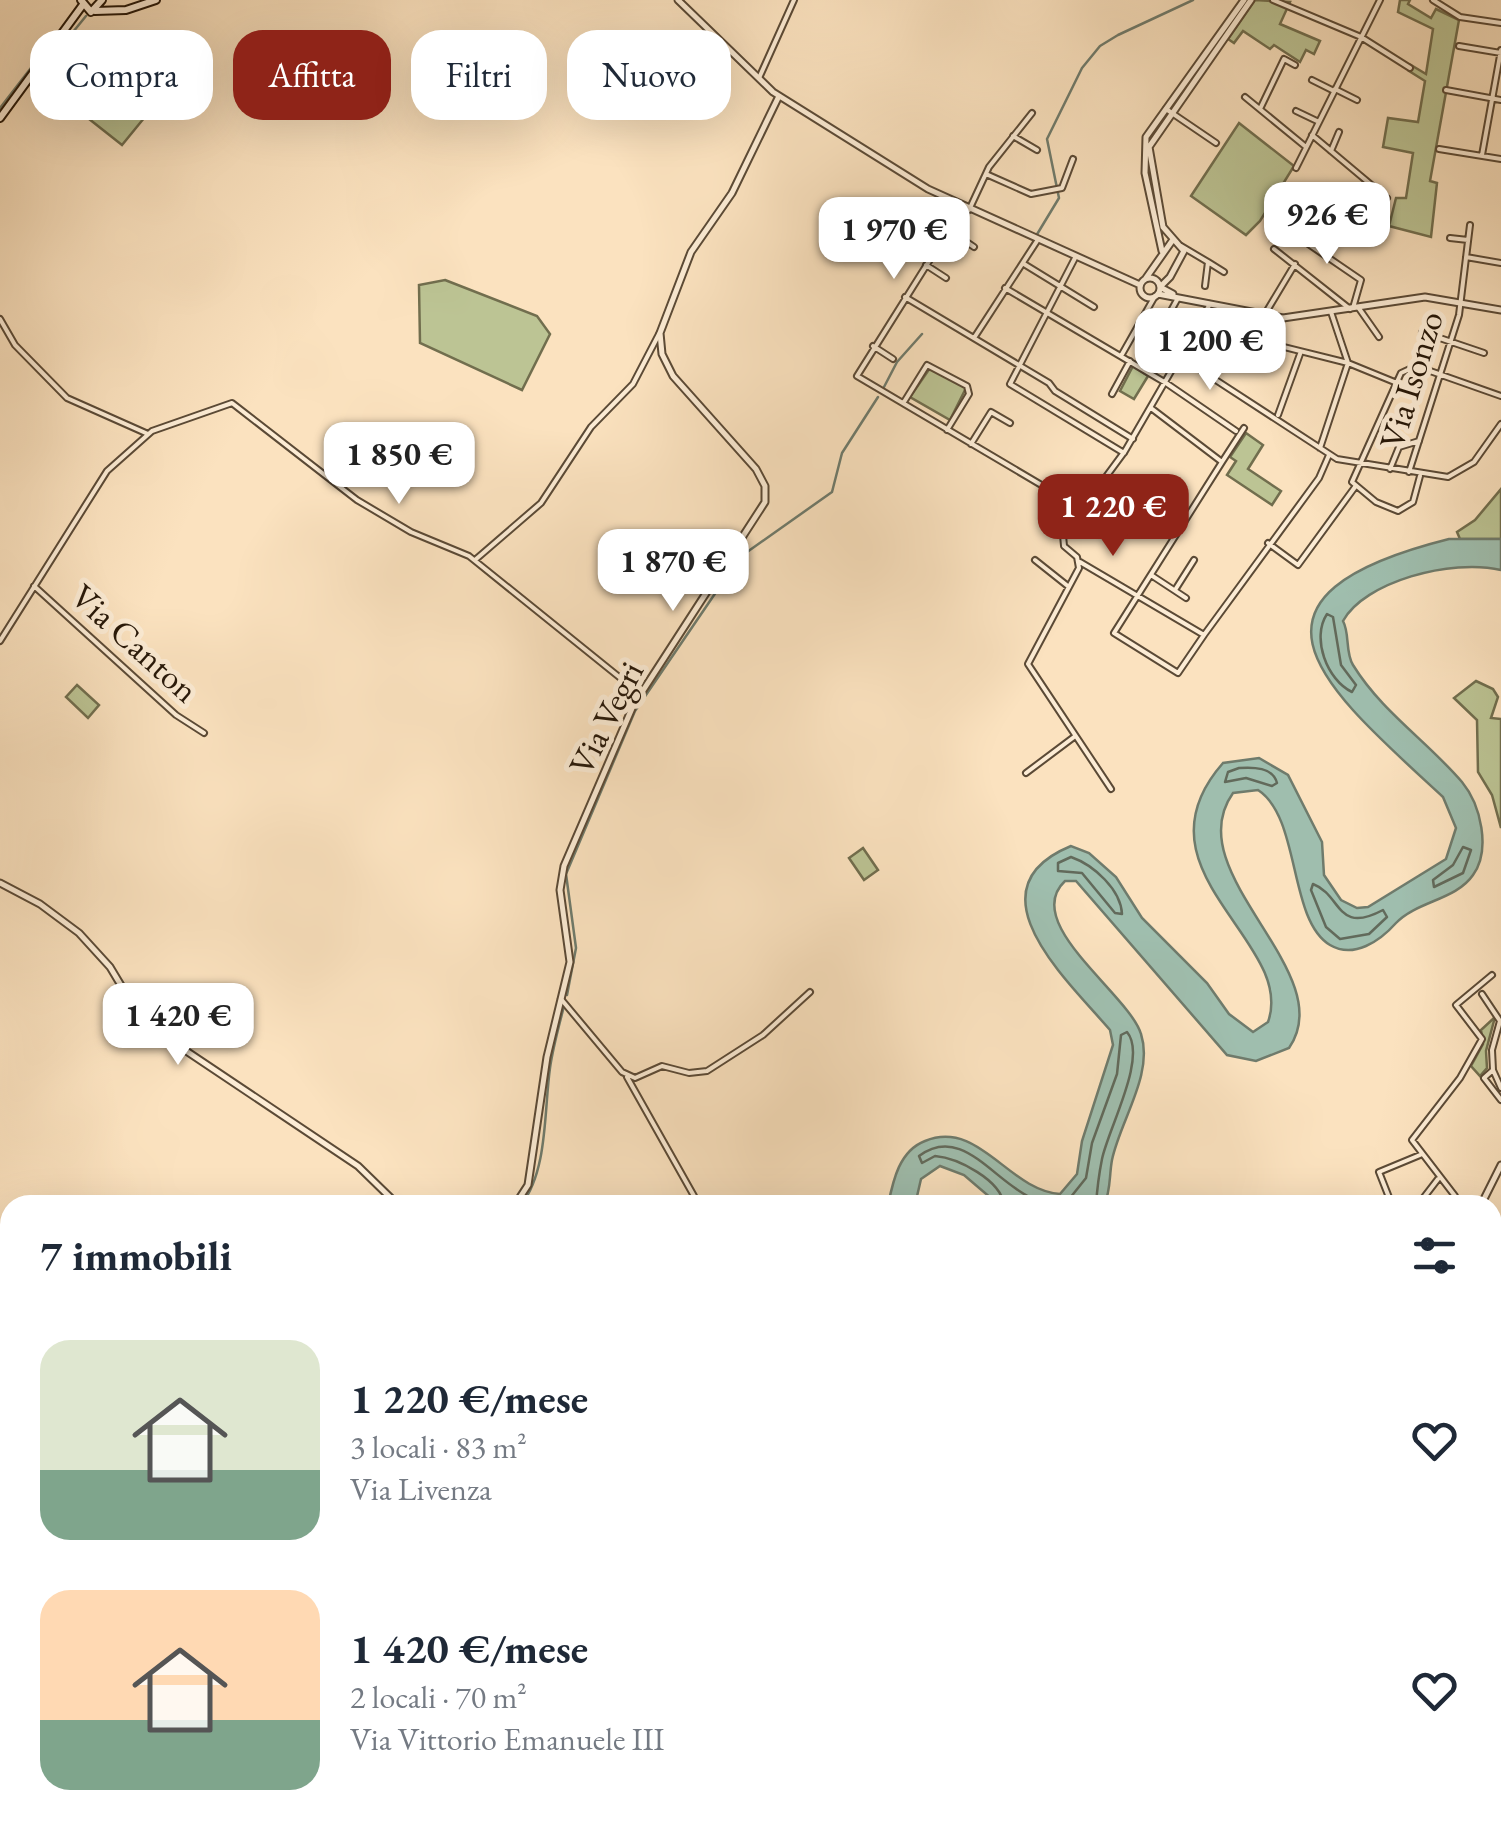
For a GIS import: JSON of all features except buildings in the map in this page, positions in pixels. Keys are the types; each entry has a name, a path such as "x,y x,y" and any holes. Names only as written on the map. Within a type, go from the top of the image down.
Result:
{"main road":[{"path":"0,118 86,7 102,0 118,11"},
{"path":"86,7 118,11 156,0"}],"street":[{"path":"678,0 778,96 966,209 1140,286 1147,309"},
{"path":"759,78 794,0"},
{"path":"1162,251 1143,151 1247,0"},
{"path":"1274,0 1361,37 1410,68"},
{"path":"1292,8 1297,0"},
{"path":"1296,168 1380,0"},
{"path":"1432,0 1460,17 1501,23"},
{"path":"1459,46 1501,52 1482,156"},
{"path":"1260,109 1284,59 1295,65"},
{"path":"1312,80 1358,100"},
{"path":"1446,90 1501,100"},
{"path":"475,560 542,504 591,427 637,378 660,334 691,252 732,194 778,96"},
{"path":"1245,97 1306,147"},
{"path":"1168,111 1216,143"},
{"path":"1168,111 1152,140 1149,159 1163,227 1172,240 1224,272"},
{"path":"1296,111 1319,122"},
{"path":"1032,113 986,174 856,372 902,404 1082,509"},
{"path":"1331,151 1339,132"},
{"path":"1312,135 1387,198"},
{"path":"1013,136 1037,150"},
{"path":"1439,148 1501,158"},
{"path":"986,174 1026,193 1059,188 1074,159"},
{"name":"Via Isonzo","path":"1409,473 1461,302 1470,224"},
{"path":"1285,228 1360,280 1354,308"},
{"path":"949,230 974,247"},
{"path":"1450,238 1468,240"},
{"path":"1140,286 1172,240"},
{"path":"974,338 1036,241"},
{"path":"1121,356 1183,256 1181,246"},
{"path":"1274,248 1365,315 1379,336"},
{"path":"1183,256 1200,257"},
{"path":"1466,256 1501,263"},
{"path":"1075,258 1010,384 1124,452"},
{"path":"1205,286 1208,262"},
{"path":"1024,264 1094,306"},
{"path":"1265,314 1294,264"},
{"path":"926,265 946,278"},
{"path":"1140,367 1177,297 1170,277"},
{"path":"1146,278 1155,279 1158,292"},
{"path":"1004,288 1166,382 1236,430"},
{"path":"1146,297 1158,292 1298,318 1425,296 1501,310"},
{"path":"904,297 1133,439"},
{"path":"1204,635 1079,562 1062,542 1133,439 1210,304"},
{"path":"1365,315 1367,306"},
{"path":"1212,353 1238,309"},
{"path":"1320,448 1348,362 1331,312"},
{"path":"0,318 10,338 67,398 148,434 222,404 236,404 357,500 400,527 475,560 640,694"},
{"path":"1422,332 1484,353"},
{"name":"Via Vegri","path":"522,1195 528,1185 571,948 560,890 564,866 640,694 766,502 765,486 756,469 666,365 660,334"},
{"path":"1260,341 1300,354 1348,362 1397,383"},
{"path":"873,346 893,359"},
{"path":"1277,417 1300,354"},
{"path":"1182,358 1330,454 1390,470 1420,476 1462,473 1501,424"},
{"path":"1112,394 1130,362"},
{"path":"902,404 927,365 967,386 968,394 947,430"},
{"path":"1268,544 1298,566 1355,487 1358,463 1407,368 1441,374 1501,396"},
{"path":"1151,408 1222,462"},
{"path":"971,444 991,412 1010,424"},
{"path":"1244,428 1114,633 1178,673 1319,478 1330,454"},
{"name":"Via Canton","path":"0,641 101,479 148,434"},
{"path":"1390,470 1399,447 1419,441"},
{"path":"1107,476 1162,518"},
{"path":"1355,487 1398,512 1412,502 1420,476"},
{"path":"1035,560 1069,587"},
{"path":"1175,590 1194,560"},
{"path":"1079,562 1028,664 1111,789"},
{"path":"1151,575 1186,598"},
{"name":"Via Canton","path":"34,586 176,716 204,733"},
{"path":"1026,774 1076,736"},
{"path":"0,883 40,904 79,933 110,967 144,1022 358,1166 388,1195"},
{"path":"1454,1195 1438,1179 1413,1136 1424,1128 1460,1078 1482,1038 1456,1005 1492,975"},
{"path":"626,1076 635,1078 662,1066 689,1073 706,1071 769,1030 810,992"},
{"path":"1482,994 1500,1020 1493,1043 1493,1070 1501,1088"},
{"path":"561,999 626,1076 693,1195"},
{"path":"1493,1070 1484,1078 1501,1100"},
{"path":"1388,1195 1379,1172 1421,1154"},
{"path":"1486,1195 1501,1165"},
{"path":"1426,1195 1438,1179"}],"green space":[{"path":"1255,0 1290,2 1280,24 1320,41 1314,54 1306,50 1300,62 1243,31 1234,43 1228,39"},
{"path":"1400,0 1410,0 1408,4 1431,18 1436,9 1459,20 1430,181 1437,183 1431,237 1389,226 1396,198 1406,198 1413,153 1383,147 1388,118 1418,122 1425,81 1409,71 1411,65 1426,74 1433,29 1398,12"},
{"path":"90,120 142,120 122,145"},
{"path":"1239,123 1294,166 1260,221 1246,235 1191,196"},
{"path":"445,280 537,316 550,334 522,390 420,343 419,285"},
{"path":"1133,366 1148,376 1134,399 1120,391"},
{"path":"930,368 966,388 950,420 910,397"},
{"path":"1246,433 1263,445 1248,469 1281,491 1272,505 1227,475 1236,461 1230,457"},
{"path":"1501,489 1501,539 1460,539 1457,532 1475,520"},
{"path":"1476,681 1493,689 1498,697 1491,718 1501,719 1501,828 1492,795 1478,772 1477,720 1454,698"},
{"path":"77,685 99,705 88,718 66,697"},
{"path":"863,848 878,870 864,880 849,858"},
{"path":"1495,1017 1486,1051 1487,1068 1480,1076 1471,1066 1483,1044 1481,1030"}],"water":[{"path":"1449,539 1501,539 1501,570 1458,567 1411,576 1370,595 1343,621 1351,660 1365,682 1469,792 1479,815 1482,841 1482,853 1473,875 1457,890 1405,916 1374,942 1357,949 1339,949 1317,932 1307,914 1289,845 1272,804 1258,790 1233,793 1221,824 1225,856 1295,987 1299,1019 1289,1048 1256,1061 1227,1055 1076,881 1065,881 1055,898 1056,917 1066,937 1132,1018 1144,1049 1140,1081 1112,1160 1108,1195 987,1195 964,1175 940,1166 921,1179 917,1195 890,1195 909,1152 925,1141 944,1137 962,1139 978,1147 1041,1190 1060,1194 1077,1174 1082,1141 1113,1045 1110,1030 1052,962 1036,936 1026,910 1027,886 1041,864 1071,846 1089,853 1116,877 1142,918 1207,983 1229,1014 1253,1032 1268,1022 1270,992 1260,963 1203,871 1194,838 1199,802 1223,763 1259,758 1288,775 1322,842 1324,875 1341,900 1357,908 1368,907 1446,859 1456,828 1443,797 1362,719 1332,683 1314,650 1313,618 1332,589 1376,563"}],"waterway":[{"path":"1036,236 1059,198 1047,139 1082,68 1100,46 1193,0"},
{"path":"0,108 34,64 47,64 86,16"},
{"path":"884,387 897,362 922,334"},
{"path":"567,995 576,948 566,874 635,711 740,557 832,492 842,453 878,397"},
{"path":"527,1195 540,1158 550,1068 564,1006"}]}
